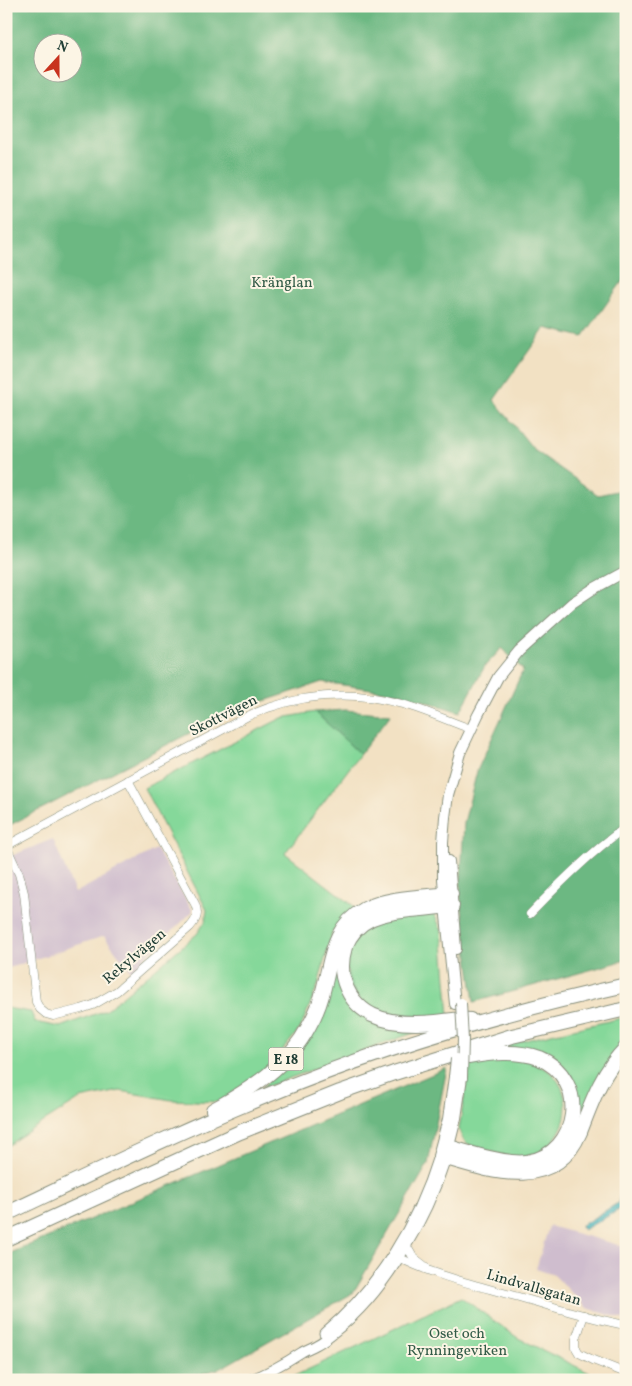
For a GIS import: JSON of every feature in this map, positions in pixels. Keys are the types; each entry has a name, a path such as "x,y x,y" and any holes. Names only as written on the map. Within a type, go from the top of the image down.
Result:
{"highway":[{"name":"E 18","path":"448,900 390,912 370,919 361,925 353,933 344,952 342,968 344,984 349,994 363,1010 382,1019 424,1023 460,1018 478,1022"},
{"name":"E 18","path":"88,1176 226,1103 278,1067 299,1043 310,1026 322,996 335,941 343,928 357,914 365,908 384,902 448,900"},
{"name":"E 18","path":"6,1214 230,1111 386,1051 478,1022 626,985"},
{"path":"6,1239 183,1158 270,1120 349,1089 512,1036 626,1009"},
{"path":"444,1151 515,1174 535,1172 553,1164 562,1158 574,1143 599,1086 609,1068 626,1048"},
{"path":"444,1151 505,1161 526,1162 547,1155 555,1148 568,1131 572,1121 572,1099 569,1089 558,1071 550,1064 530,1056 509,1053 467,1057 455,1054"}],"main road":[{"path":"444,1151 448,1119 458,1077 456,1040 458,1003 448,900 445,817 448,796 460,753 498,677 519,651 572,603 626,571"}],"street":[{"name":"Skottvägen","path":"6,846 248,716 260,710 298,699 345,695 370,697 402,704 471,729"},
{"name":"Rekylvägen","path":"6,846 19,874 24,893 36,1002 46,1014 53,1016 81,1010 93,1005 117,991 190,927 195,922 198,911 128,780"},
{"path":"530,914 579,865 607,840 626,827"},
{"path":"248,1380 271,1370 306,1350 360,1299 378,1275 406,1245 438,1182 444,1151"},
{"path":"396,1256 444,1151"},
{"name":"Lindvallsgatan","path":"406,1245 413,1257 436,1273"},
{"name":"Lindvallsgatan","path":"396,1256 436,1273 626,1325"},
{"path":"584,1315 576,1338 576,1348 579,1353 626,1373"}],"shaded area":[{"path":"53,839 75,893 156,849 193,911 131,971 104,936 6,969 6,858"},
{"path":"549,1226 626,1247 626,1320 587,1308 554,1275 536,1269"}],"green space":[{"name":"Kränglan","path":"6,6 626,6 626,276 583,337 545,328 494,400 534,450 598,495 626,489 626,960 474,1002 460,893 464,823 477,771 523,670 502,648 485,666 460,712 399,693 322,682 231,712 6,827"},
{"path":"345,710 391,714 360,754 315,712"},
{"path":"315,712 360,754 285,853 355,907 332,933 318,985 300,1029 271,1064 220,1102 171,1100 120,1091 80,1099 6,1147 6,1008 31,1012 35,1022 60,1027 106,1010 197,934 205,922 207,910 144,788 282,718"},
{"path":"434,914 442,931 449,1016 399,1017 377,1012 360,1001 350,984 346,966 349,948 359,932 386,918"},
{"path":"337,953 364,1016 432,1026 260,1089 292,1060"},
{"path":"626,1017 626,1041 574,1128 578,1114 577,1092 570,1076 565,1070 553,1059 545,1055 499,1046"},
{"path":"498,1059 530,1061 549,1071 561,1086 565,1100 562,1127 555,1139 545,1148 532,1155 517,1157 502,1155 469,1144 461,1135 459,1129 470,1063"},
{"path":"447,1068 428,1164 353,1293 221,1368 181,1380 6,1380 6,1255"},
{"name":"Oset och Rynningeviken","path":"461,1297 518,1338 604,1380 286,1380"}],"water":[{"path":"626,1174 626,1200 624,1207 583,1230 582,1225 618,1203"}]}
